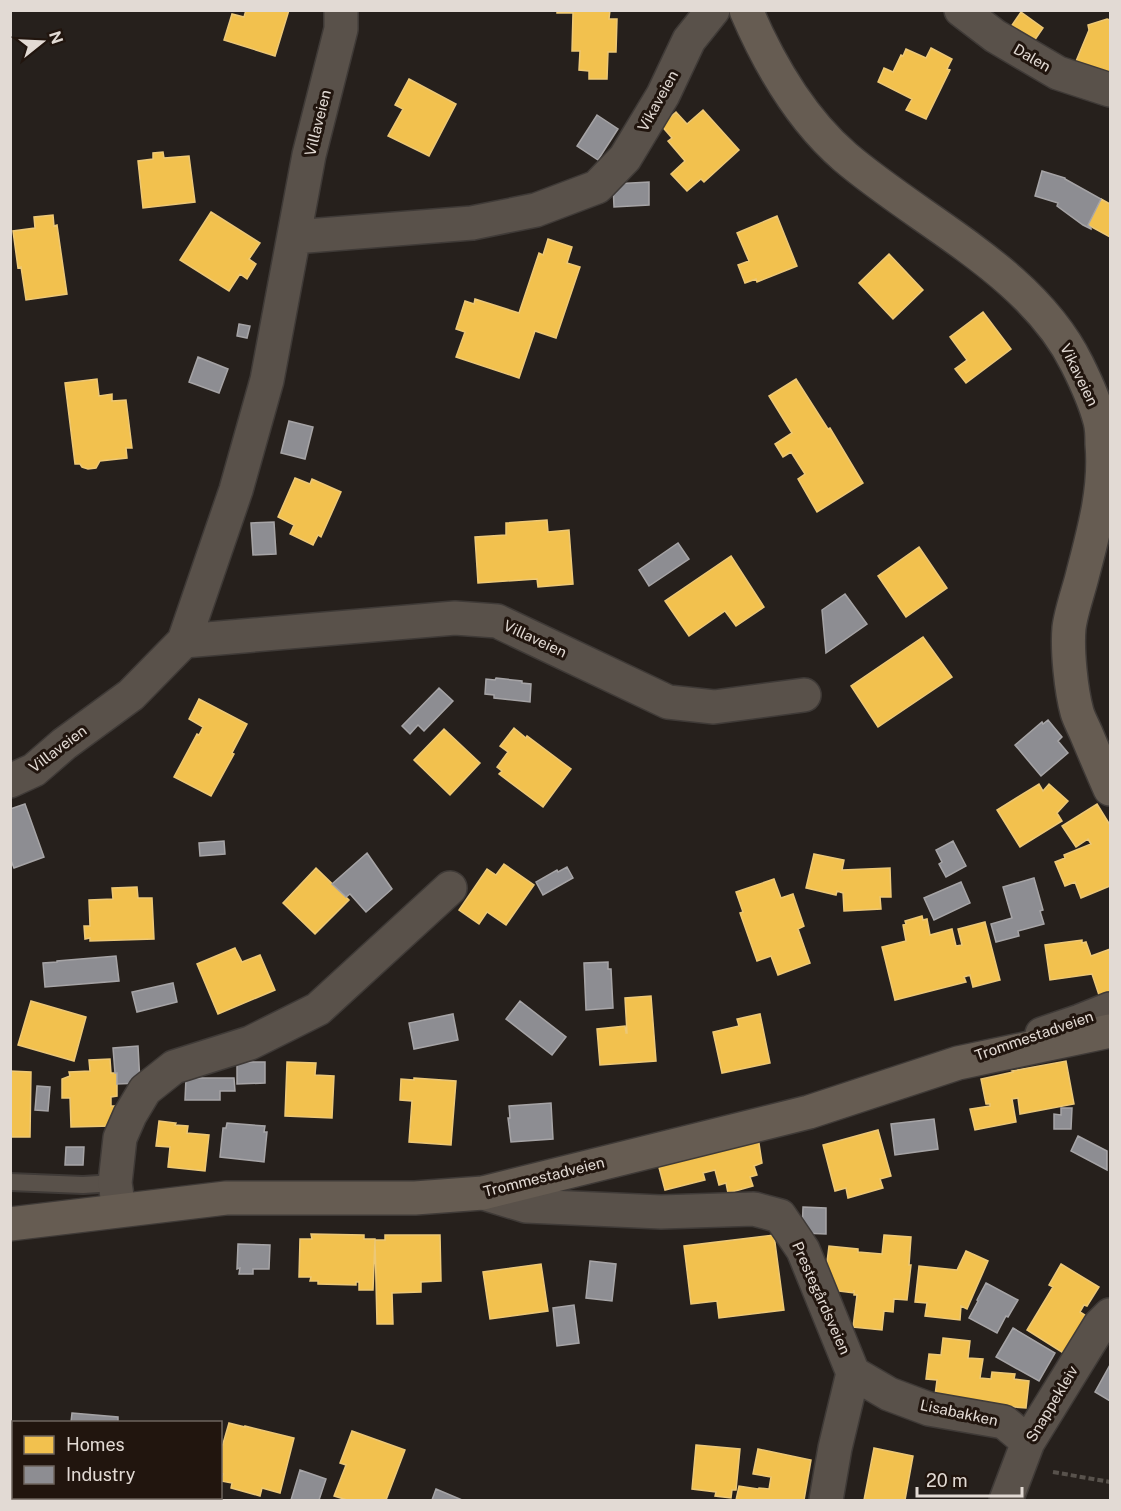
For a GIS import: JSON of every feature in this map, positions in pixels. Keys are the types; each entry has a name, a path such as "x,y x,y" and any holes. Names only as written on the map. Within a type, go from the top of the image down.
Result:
{"main road":[{"name":"Vikaveien","path":"746,10 770,61 814,125 843,155 876,182 998,269 1032,301 1059,333 1076,362 1101,422 1103,457 1102,486 1095,523 1069,627 1070,672 1077,712 1110,789"},
{"name":"Trommestadveien","path":"10,1224 117,1197 415,1198 483,1193 809,1112 958,1063 1110,1031"}],"street":[{"name":"Villaveien","path":"18,770 64,744 131,695 184,641 236,490 264,391 309,155 341,28 341,10"},
{"name":"Vikaveien","path":"294,237 472,223 536,210 597,187 625,158 663,96 689,40 713,10"},
{"name":"Dalen","path":"961,10 995,36 1058,73 1110,90"},
{"name":"Villaveien","path":"184,641 455,618 497,621 668,702 714,707 804,695"},
{"path":"117,1197 120,1138 145,1089 174,1067 250,1043 318,1010 450,888"},
{"name":"Trommestadveien","path":"958,1063 1110,1009"},
{"name":"Prestegårdsveien","path":"483,1193 526,1206 661,1212 754,1209 780,1216 803,1250 853,1374 835,1448 826,1500"},
{"name":"Snappekleiv","path":"1006,1500 1024,1453 1100,1325 1110,1315"},
{"name":"Lisabakken","path":"853,1374 889,1394 929,1409 1004,1422 1024,1453"}],"lane":[{"name":"Trommestadveien","path":"10,1182 83,1185 117,1197"}],"path":[{"path":"1024,1453 1054,1473 1110,1482"}],"building: Homes":[{"path":"246,10 289,10 275,56 224,40 232,14 244,17"},
{"path":"557,10 610,10 609,19 617,19 616,52 608,52 607,79 589,79 589,71 579,70 580,51 572,51 573,13 557,13"},
{"path":"1021,12 1043,28 1030,47 1008,31"},
{"path":"1110,20 1110,72 1107,80 1074,66 1089,30 1088,25"},
{"path":"931,48 952,59 947,69 950,70 926,119 906,110 912,99 878,82 884,68 893,72 906,49 926,58"},
{"path":"409,79 456,104 429,156 388,136 403,109 395,105"},
{"path":"703,110 739,150 704,182 701,179 687,191 671,174 685,161 668,141 672,138 659,123 663,116 667,120 676,112 687,124"},
{"path":"163,152 164,158 189,156 195,202 143,208 138,161 153,159 153,153"},
{"path":"1101,199 1110,204 1110,237 1088,225"},
{"path":"211,212 260,243 249,259 256,264 247,279 240,274 229,291 180,260"},
{"path":"53,215 54,226 57,225 67,294 26,300 21,267 18,268 13,231 35,228 34,217"},
{"path":"777,216 797,266 757,282 756,279 745,283 738,265 749,261 737,233"},
{"path":"548,239 572,247 567,263 580,267 556,338 535,331 519,378 456,357 465,332 456,329 465,301 474,304 475,299 519,313 539,253 543,255"},
{"path":"889,254 923,290 893,319 859,283"},
{"path":"983,312 1011,349 966,383 955,369 967,360 950,337"},
{"path":"97,379 99,396 112,394 112,401 126,400 132,448 126,448 127,458 100,461 96,468 88,469 75,464 65,383"},
{"path":"796,379 828,429 830,428 863,483 817,512 798,479 805,474 791,452 783,457 775,444 792,433 769,396"},
{"path":"295,478 310,484 312,479 341,492 321,537 318,535 313,545 290,534 294,525 278,517"},
{"path":"547,520 548,532 569,530 573,584 538,587 537,579 478,583 475,537 506,535 506,523"},
{"path":"919,547 947,588 906,617 878,576"},
{"path":"731,556 764,607 736,626 725,611 689,636 665,601"},
{"path":"923,637 952,677 878,727 851,686"},
{"path":"199,699 247,724 211,796 174,777 203,727 189,719"},
{"path":"514,728 571,769 543,807 499,774 502,771 497,767 508,752 500,746"},
{"path":"444,729 480,763 450,795 414,760"},
{"path":"1039,784 1043,791 1049,784 1068,801 1057,813 1062,821 1020,847 997,810"},
{"path":"1097,804 1110,825 1110,886 1081,898 1075,882 1065,886 1055,862 1065,858 1064,855 1091,844 1088,839 1076,847 1062,826"},
{"path":"814,854 844,860 842,870 890,868 891,897 880,897 881,909 844,911 843,893 837,891 836,895 806,888"},
{"path":"504,864 534,885 506,925 487,912 479,924 459,910 487,869 496,875"},
{"path":"316,868 349,900 315,934 283,903"},
{"path":"774,879 781,898 793,894 804,926 798,929 810,963 778,975 771,956 757,961 740,913 743,912 736,892"},
{"path":"137,887 138,898 152,898 154,939 90,941 90,938 85,939 84,926 90,926 89,900 113,899 112,888"},
{"path":"922,916 923,920 927,919 930,935 952,929 956,946 962,945 958,929 985,922 1000,980 973,987 970,975 964,977 966,982 895,1000 882,947 906,941 903,925 906,924 905,921"},
{"path":"1082,940 1082,943 1086,942 1091,956 1110,949 1110,1001 1102,1004 1092,974 1050,980 1045,945"},
{"path":"235,948 242,962 260,955 275,990 218,1014 197,964"},
{"path":"651,996 656,1061 600,1065 597,1029 625,1026 627,1033 625,998"},
{"path":"31,1001 86,1017 74,1061 18,1045"},
{"path":"760,1014 770,1063 722,1073 713,1032 739,1026 737,1019"},
{"path":"110,1059 111,1073 117,1073 117,1096 111,1097 111,1106 117,1106 112,1126 71,1127 70,1098 62,1098 62,1079 70,1076 69,1072 90,1071 89,1060"},
{"path":"1066,1061 1074,1104 1020,1114 1018,1098 1012,1099 1016,1122 975,1130 970,1109 990,1106 986,1104 981,1079"},
{"path":"287,1062 316,1063 315,1075 334,1076 332,1118 285,1116"},
{"path":"10,1071 31,1072 30,1137 10,1137"},
{"path":"414,1078 456,1081 451,1145 409,1142 412,1101 400,1100 401,1079 414,1080"},
{"path":"159,1121 188,1126 187,1133 209,1135 205,1171 168,1167 170,1147 156,1146"},
{"path":"878,1130 891,1176 880,1179 883,1188 848,1198 846,1188 835,1191 823,1145"},
{"path":"758,1137 762,1163 754,1166 757,1175 750,1177 753,1186 728,1193 726,1183 719,1185 715,1170 703,1173 705,1180 665,1190 657,1160"},
{"path":"311,1234 364,1235 364,1239 375,1239 373,1290 359,1290 359,1282 356,1282 356,1285 318,1284 318,1281 310,1281 311,1277 299,1277 300,1239 312,1239"},
{"path":"385,1235 440,1235 441,1281 421,1282 421,1292 392,1293 393,1324 377,1324 375,1240 385,1240"},
{"path":"774,1235 784,1310 719,1318 717,1301 691,1304 684,1246"},
{"path":"884,1235 911,1237 907,1300 894,1299 893,1312 884,1311 882,1330 853,1327 857,1295 831,1290 825,1278 829,1246 882,1254"},
{"path":"966,1251 988,1261 967,1309 961,1306 960,1320 925,1316 927,1303 915,1302 919,1266 957,1270"},
{"path":"541,1264 548,1311 490,1319 483,1272"},
{"path":"1061,1264 1099,1287 1087,1306 1084,1305 1080,1312 1091,1319 1068,1356 1027,1330 1053,1287 1049,1285"},
{"path":"943,1338 970,1341 968,1358 983,1359 980,1378 991,1379 992,1372 1015,1374 1014,1379 1029,1381 1026,1408 989,1405 989,1402 978,1401 978,1407 934,1403 937,1380 926,1379 929,1354 941,1355"},
{"path":"229,1423 294,1438 280,1493 262,1488 260,1496 231,1488 232,1483 222,1481 222,1447"},
{"path":"352,1431 405,1450 386,1500 347,1500 334,1496 346,1465 340,1463"},
{"path":"696,1445 740,1449 736,1490 732,1490 731,1498 715,1496 716,1492 692,1489"},
{"path":"874,1448 913,1456 905,1500 864,1500"},
{"path":"758,1449 811,1460 804,1500 736,1500 739,1486 769,1489 771,1477 753,1474"}],"building: Industry":[{"path":"597,115 618,129 598,160 577,146"},
{"path":"1042,171 1065,178 1101,199 1088,225 1091,229 1057,206 1058,203 1035,196"},
{"path":"649,182 649,205 614,207 613,184"},
{"path":"239,324 250,326 247,338 237,336"},
{"path":"198,357 228,369 219,393 189,382"},
{"path":"289,421 313,427 305,459 281,453"},
{"path":"274,522 276,554 253,555 251,523"},
{"path":"678,543 689,559 649,586 639,570"},
{"path":"845,594 867,624 826,653 822,610"},
{"path":"496,678 531,684 530,702 494,698 494,695 485,694 486,679 495,680"},
{"path":"439,688 453,701 424,731 418,725 410,734 402,726"},
{"path":"1048,720 1062,737 1058,741 1068,753 1041,776 1015,745 1042,722 1043,724"},
{"path":"25,804 44,857 14,868 10,858 10,809"},
{"path":"224,841 225,854 200,856 199,843"},
{"path":"953,841 966,866 946,877 939,864 942,862 936,850"},
{"path":"367,853 392,889 366,912 350,894 346,897 332,884"},
{"path":"567,867 573,878 543,895 536,882"},
{"path":"1034,878 1043,910 1040,911 1044,924 1018,931 1019,936 996,942 991,924 1012,918 1003,887"},
{"path":"961,882 970,903 934,920 924,898"},
{"path":"116,956 119,981 45,987 43,963"},
{"path":"608,962 608,969 611,969 613,1008 586,1010 584,963"},
{"path":"173,983 177,1002 137,1012 132,992"},
{"path":"520,1001 566,1037 552,1055 506,1019"},
{"path":"453,1014 458,1040 414,1049 409,1023"},
{"path":"138,1046 140,1083 117,1084 113,1048"},
{"path":"237,1062 265,1062 265,1083 237,1084"},
{"path":"186,1078 234,1078 235,1091 220,1091 220,1100 185,1100"},
{"path":"37,1086 50,1087 48,1111 35,1110"},
{"path":"551,1103 553,1139 511,1142 509,1106"},
{"path":"1061,1108 1072,1108 1071,1129 1054,1129 1054,1114 1061,1115"},
{"path":"934,1119 938,1149 895,1155 891,1124"},
{"path":"227,1123 265,1126 264,1132 267,1132 264,1162 220,1157 223,1128 226,1128"},
{"path":"1078,1136 1107,1151 1107,1170 1071,1151"},
{"path":"66,1147 84,1147 83,1165 65,1165"},
{"path":"803,1207 826,1208 826,1234 802,1233"},
{"path":"238,1244 270,1245 269,1269 253,1269 253,1274 239,1274 240,1268 237,1269"},
{"path":"590,1261 616,1264 612,1301 586,1298"},
{"path":"986,1283 1018,1300 997,1333 969,1318"},
{"path":"574,1305 579,1343 557,1346 553,1308"},
{"path":"1013,1328 1055,1353 1039,1381 996,1357"},
{"path":"1110,1365 1110,1401 1095,1392"},
{"path":"72,1413 118,1417 118,1421 71,1421"},
{"path":"300,1470 326,1479 319,1500 291,1500"},
{"path":"436,1489 462,1500 432,1500"}]}
